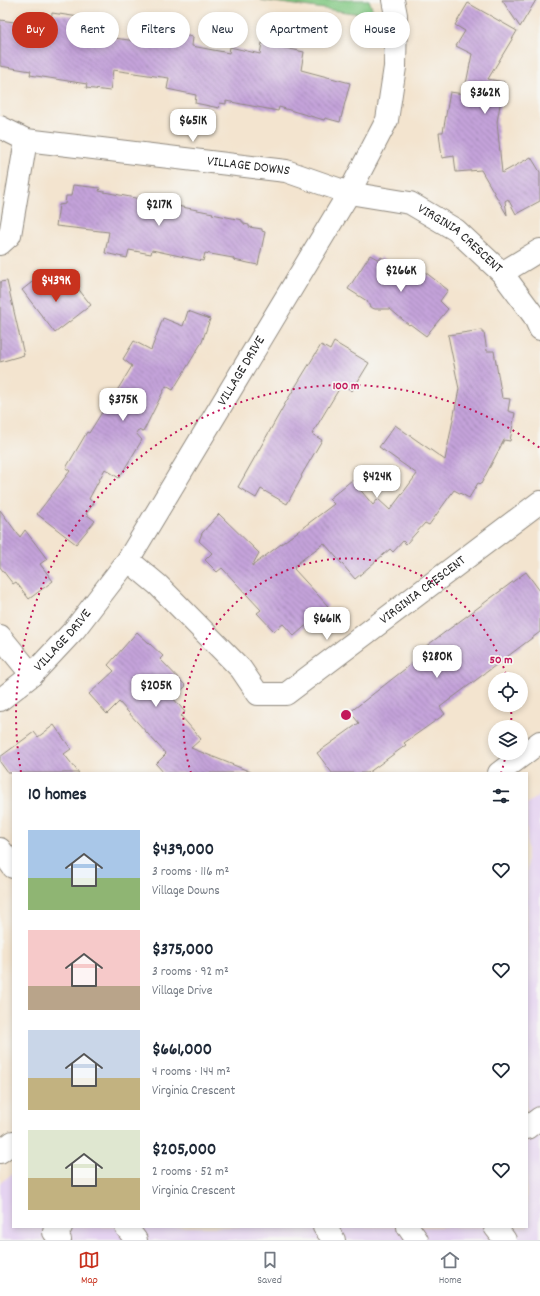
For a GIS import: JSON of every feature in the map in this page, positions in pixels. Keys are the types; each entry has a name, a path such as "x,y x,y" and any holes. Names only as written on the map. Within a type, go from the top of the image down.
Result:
{"street":[{"name":"VILLAGE DRIVE","path":"0,700 32,675 75,629 128,560 349,193 386,120 395,67 396,15 393,0"},
{"name":"VILLAGE DOWNS","path":"0,127 26,140 286,171 349,193"},
{"path":"0,244 10,235 26,140"},
{"name":"VIRGINIA CRESCENT","path":"349,193 410,203 456,230 502,273 534,316 540,329"},
{"path":"502,273 540,250"},
{"name":"VIRGINIA CRESCENT","path":"128,560 158,585 241,669 258,694 286,694 540,502"},
{"path":"0,636 32,675"},
{"path":"500,772 540,742"},
{"path":"0,849 12,866"},
{"path":"528,1127 540,1118"},
{"path":"0,1152 12,1143"},
{"path":"60,1228 54,1232 60,1240"},
{"path":"127,1228 136,1240"},
{"path":"325,1228 334,1240"},
{"path":"409,1228 418,1240"},
{"path":"496,1228 505,1240"}],"shaded area":[{"path":"540,794 540,1240 0,1240 0,1183 12,1174 12,1228 528,1228 528,803"}],"green space":[{"path":"260,0 369,0 374,12 350,13"}],"building":[{"path":"502,0 536,0 520,27"},
{"path":"468,3 517,31 488,79 504,82 497,122 502,173 531,157 540,172 540,201 516,214 508,199 505,201 507,215 481,170 456,172 454,156 442,158 439,132 443,132 450,92 464,94 472,54 456,46 465,31 455,25"},
{"path":"58,14 66,15 66,48 119,48 119,39 127,40 127,48 190,48 190,36 193,37 192,46 229,53 230,48 260,54 261,48 285,48 304,52 301,70 350,83 340,122 325,118 324,120 279,107 278,111 226,101 226,104 220,103 219,108 195,103 196,95 167,89 169,78 113,70 110,91 86,88 87,84 30,75 31,71 0,66 0,20 12,22 12,48 58,48"},
{"path":"73,185 100,188 99,191 242,220 244,224 249,225 249,227 262,229 262,231 265,232 258,265 234,260 233,258 205,253 203,261 152,250 151,254 129,250 127,258 105,253 109,232 56,226 59,205 65,204 66,196 71,196"},
{"path":"370,255 379,260 381,257 418,279 425,272 448,290 440,301 448,309 426,336 410,324 409,325 390,309 375,309 370,307 367,301 348,289"},
{"path":"41,275 56,294 72,281 91,305 55,333 22,290"},
{"path":"7,281 24,355 0,362 0,282"},
{"path":"188,311 210,319 202,342 173,390 166,386 143,432 138,430 136,433 142,440 119,478 105,469 89,499 94,503 86,514 95,521 76,544 37,514 70,471 66,468 87,432 89,433 106,406 107,407 132,366 123,359 134,341 151,350 163,318 183,326"},
{"path":"482,330 482,333 484,333 487,351 494,351 502,398 510,399 508,411 515,413 510,441 504,440 481,484 478,483 469,498 454,490 429,525 425,523 406,544 403,541 393,552 390,549 355,579 324,543 294,566 294,569 328,606 294,636 283,624 274,631 257,613 261,610 222,568 217,572 205,560 212,553 199,541 202,533 219,514 259,553 252,566 334,504 329,499 352,480 373,505 378,499 390,510 417,474 379,447 395,425 445,460 459,389 448,335"},
{"path":"334,342 369,363 352,391 342,384 312,434 322,440 287,504 261,489 256,498 238,487 286,402 321,345 330,350"},
{"path":"0,510 20,537 25,530 47,559 40,564 53,581 29,599 16,582 13,584 0,567"},
{"path":"526,572 540,591 540,632 440,707 445,714 404,743 406,745 369,772 331,772 317,753 359,723 350,712 428,651 425,647"},
{"path":"137,632 163,656 160,659 186,686 173,698 185,712 181,716 201,739 191,748 251,772 163,772 156,764 166,754 119,702 107,714 89,694 114,671 108,665"},
{"path":"54,725 71,749 64,754 78,772 8,773 0,762 0,757 34,732 38,737"}]}
